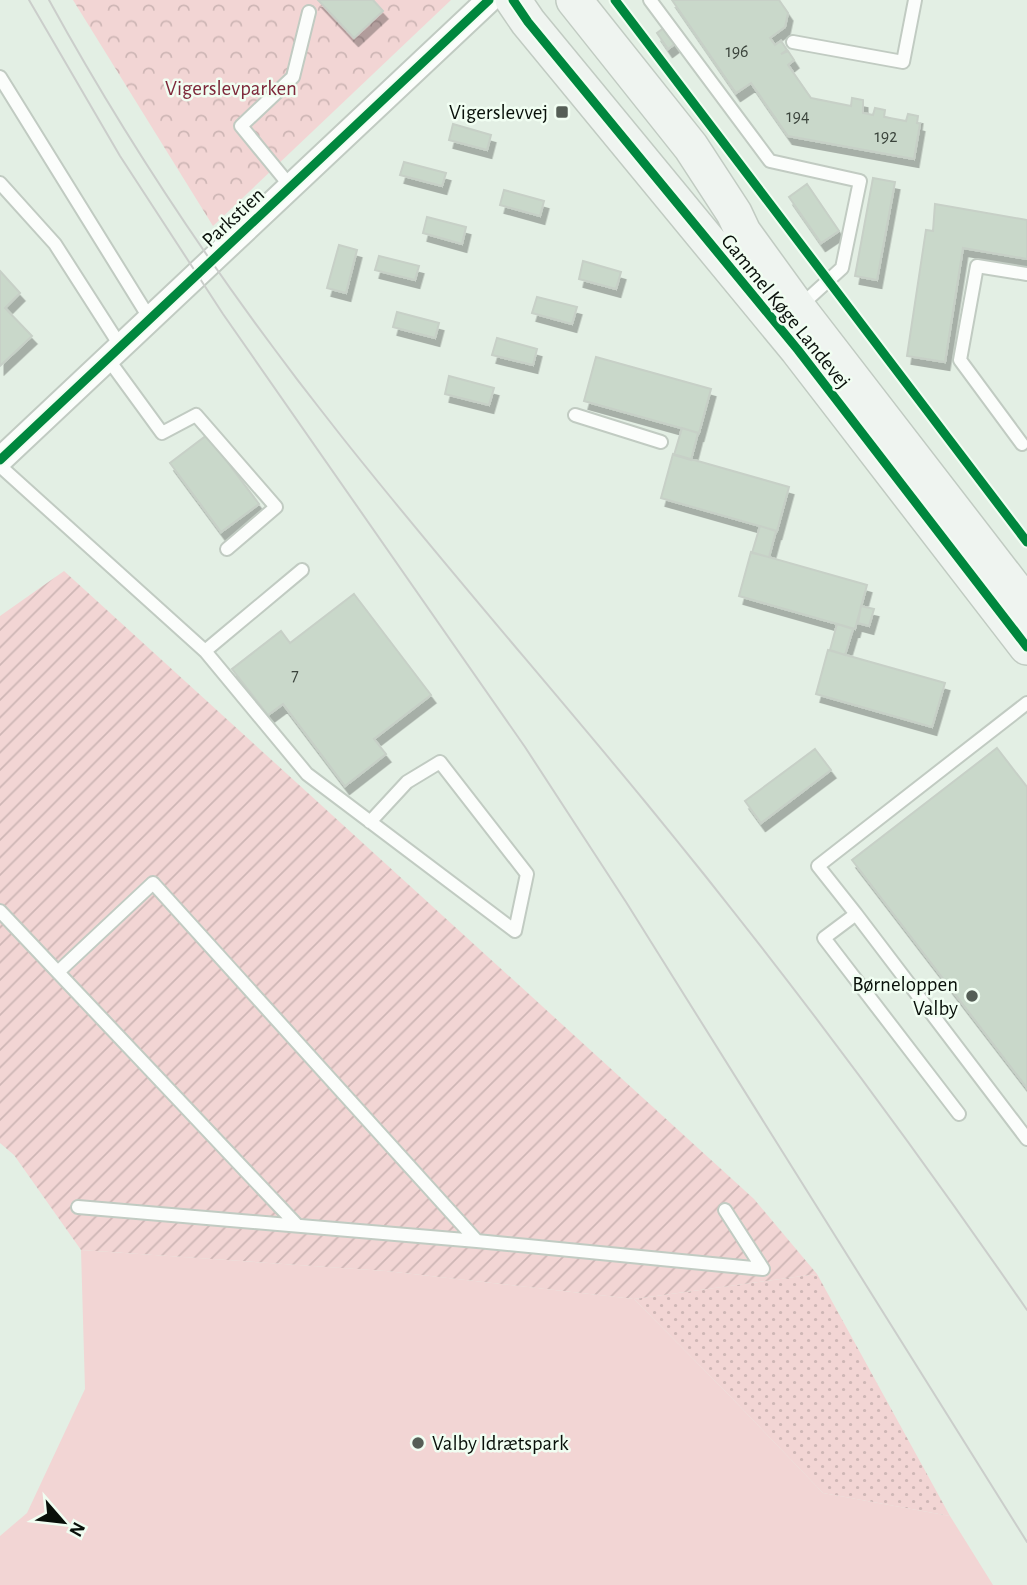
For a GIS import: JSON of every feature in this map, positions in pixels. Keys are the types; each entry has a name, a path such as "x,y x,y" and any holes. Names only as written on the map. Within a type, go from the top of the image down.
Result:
{"main road":[{"name":"Gammel Køge Landevej","path":"513,0 528,22 788,317 1027,605"},
{"name":"Gammel Køge Landevej","path":"574,0 691,147 734,213 788,317 1027,647"}],"street":[{"name":"Parkstien","path":"0,460 489,0"}],"lane":[{"path":"650,0 770,161 860,181 842,268 788,317"},
{"path":"793,41 903,62 915,0"},
{"path":"291,187 241,126 293,78 309,12"},
{"path":"0,77 150,319"},
{"path":"0,183 55,244 162,433 196,415 276,507 228,549"},
{"path":"1022,444 960,360 977,266 1027,274"},
{"path":"575,415 662,442"},
{"path":"0,466 205,651 306,774 515,931 527,874 440,762 407,782 370,822"},
{"path":"205,651 302,570"},
{"path":"1027,703 818,866 1027,1139"},
{"path":"58,972 153,883 477,1241"},
{"path":"0,911 297,1225"},
{"path":"856,914 824,938 959,1114"},
{"path":"78,1207 477,1241 763,1269 725,1210"}],"green space":[{"name":"Vigerslevparken","path":"73,0 451,0 213,226"},
{"path":"64,571 754,1199 817,1274 634,1299 386,1271 81,1250 14,1155 0,1143 0,616"},
{"name":"Valby Idrætspark","path":"81,1250 386,1271 634,1299 823,1493 950,1516 993,1585 0,1585 0,1536 27,1513 85,1389"},
{"path":"817,1274 950,1516 823,1493 634,1299"}],"building":[{"path":"318,0 373,0 383,11 354,38"},
{"path":"672,0 779,0 788,13 785,27 770,38 775,45 781,41 787,50 781,54 788,51 794,60 788,65 811,98 851,106 852,98 863,100 863,113 873,115 875,108 885,110 884,117 906,121 908,114 918,116 917,123 920,124 914,159 788,136 751,83 736,93"},
{"path":"665,27 676,43 668,49 657,33"},
{"path":"453,124 491,135 487,150 449,140"},
{"path":"404,162 446,173 442,186 400,175"},
{"path":"873,178 895,182 877,280 855,276"},
{"path":"807,184 839,231 821,243 789,197"},
{"path":"504,190 544,201 540,216 500,205"},
{"path":"935,204 1027,220 1027,259 963,248 945,362 907,356 926,230 933,231"},
{"path":"427,217 466,227 462,244 423,233"},
{"path":"339,245 357,250 346,293 327,288"},
{"path":"379,256 419,266 415,280 375,270"},
{"path":"583,261 621,272 616,289 579,279"},
{"path":"0,271 20,293 5,308 32,336 0,366"},
{"path":"537,297 577,307 572,324 532,313"},
{"path":"397,312 439,323 435,338 393,327"},
{"path":"497,338 537,349 533,365 492,355"},
{"path":"596,357 711,389 699,433 584,401"},
{"path":"449,376 494,388 489,405 445,394"},
{"path":"682,428 698,433 691,460 674,455"},
{"path":"207,435 259,504 221,532 170,463"},
{"path":"673,454 789,487 777,531 661,498"},
{"path":"760,526 776,531 769,557 752,553"},
{"path":"751,552 867,585 855,629 739,596"},
{"path":"354,594 431,695 374,739 386,754 345,786 283,704 268,715 232,669 281,631 290,643"},
{"path":"861,606 874,609 869,626 858,623"},
{"path":"837,624 853,629 845,655 830,650"},
{"path":"828,650 945,683 932,727 816,694"},
{"path":"997,748 1027,787 1027,1088 852,860"},
{"path":"815,749 831,770 761,823 745,801"}],"tram line":[{"path":"29,0 120,156 223,314 525,747 626,902 1027,1542"},
{"path":"49,0 150,169 262,332 379,484 647,804 746,927 936,1180 1027,1310"}],"cycle path":[{"path":"0,460 489,0"},
{"path":"513,0 528,22 798,350 1027,647"},
{"path":"615,0 1027,542"}],"place":[{"name":"Vigerslevvej","path":"562,112"},
{"name":"Børneloppen Valby","path":"972,996"},
{"name":"Valby Idrætspark","path":"418,1443"}]}
